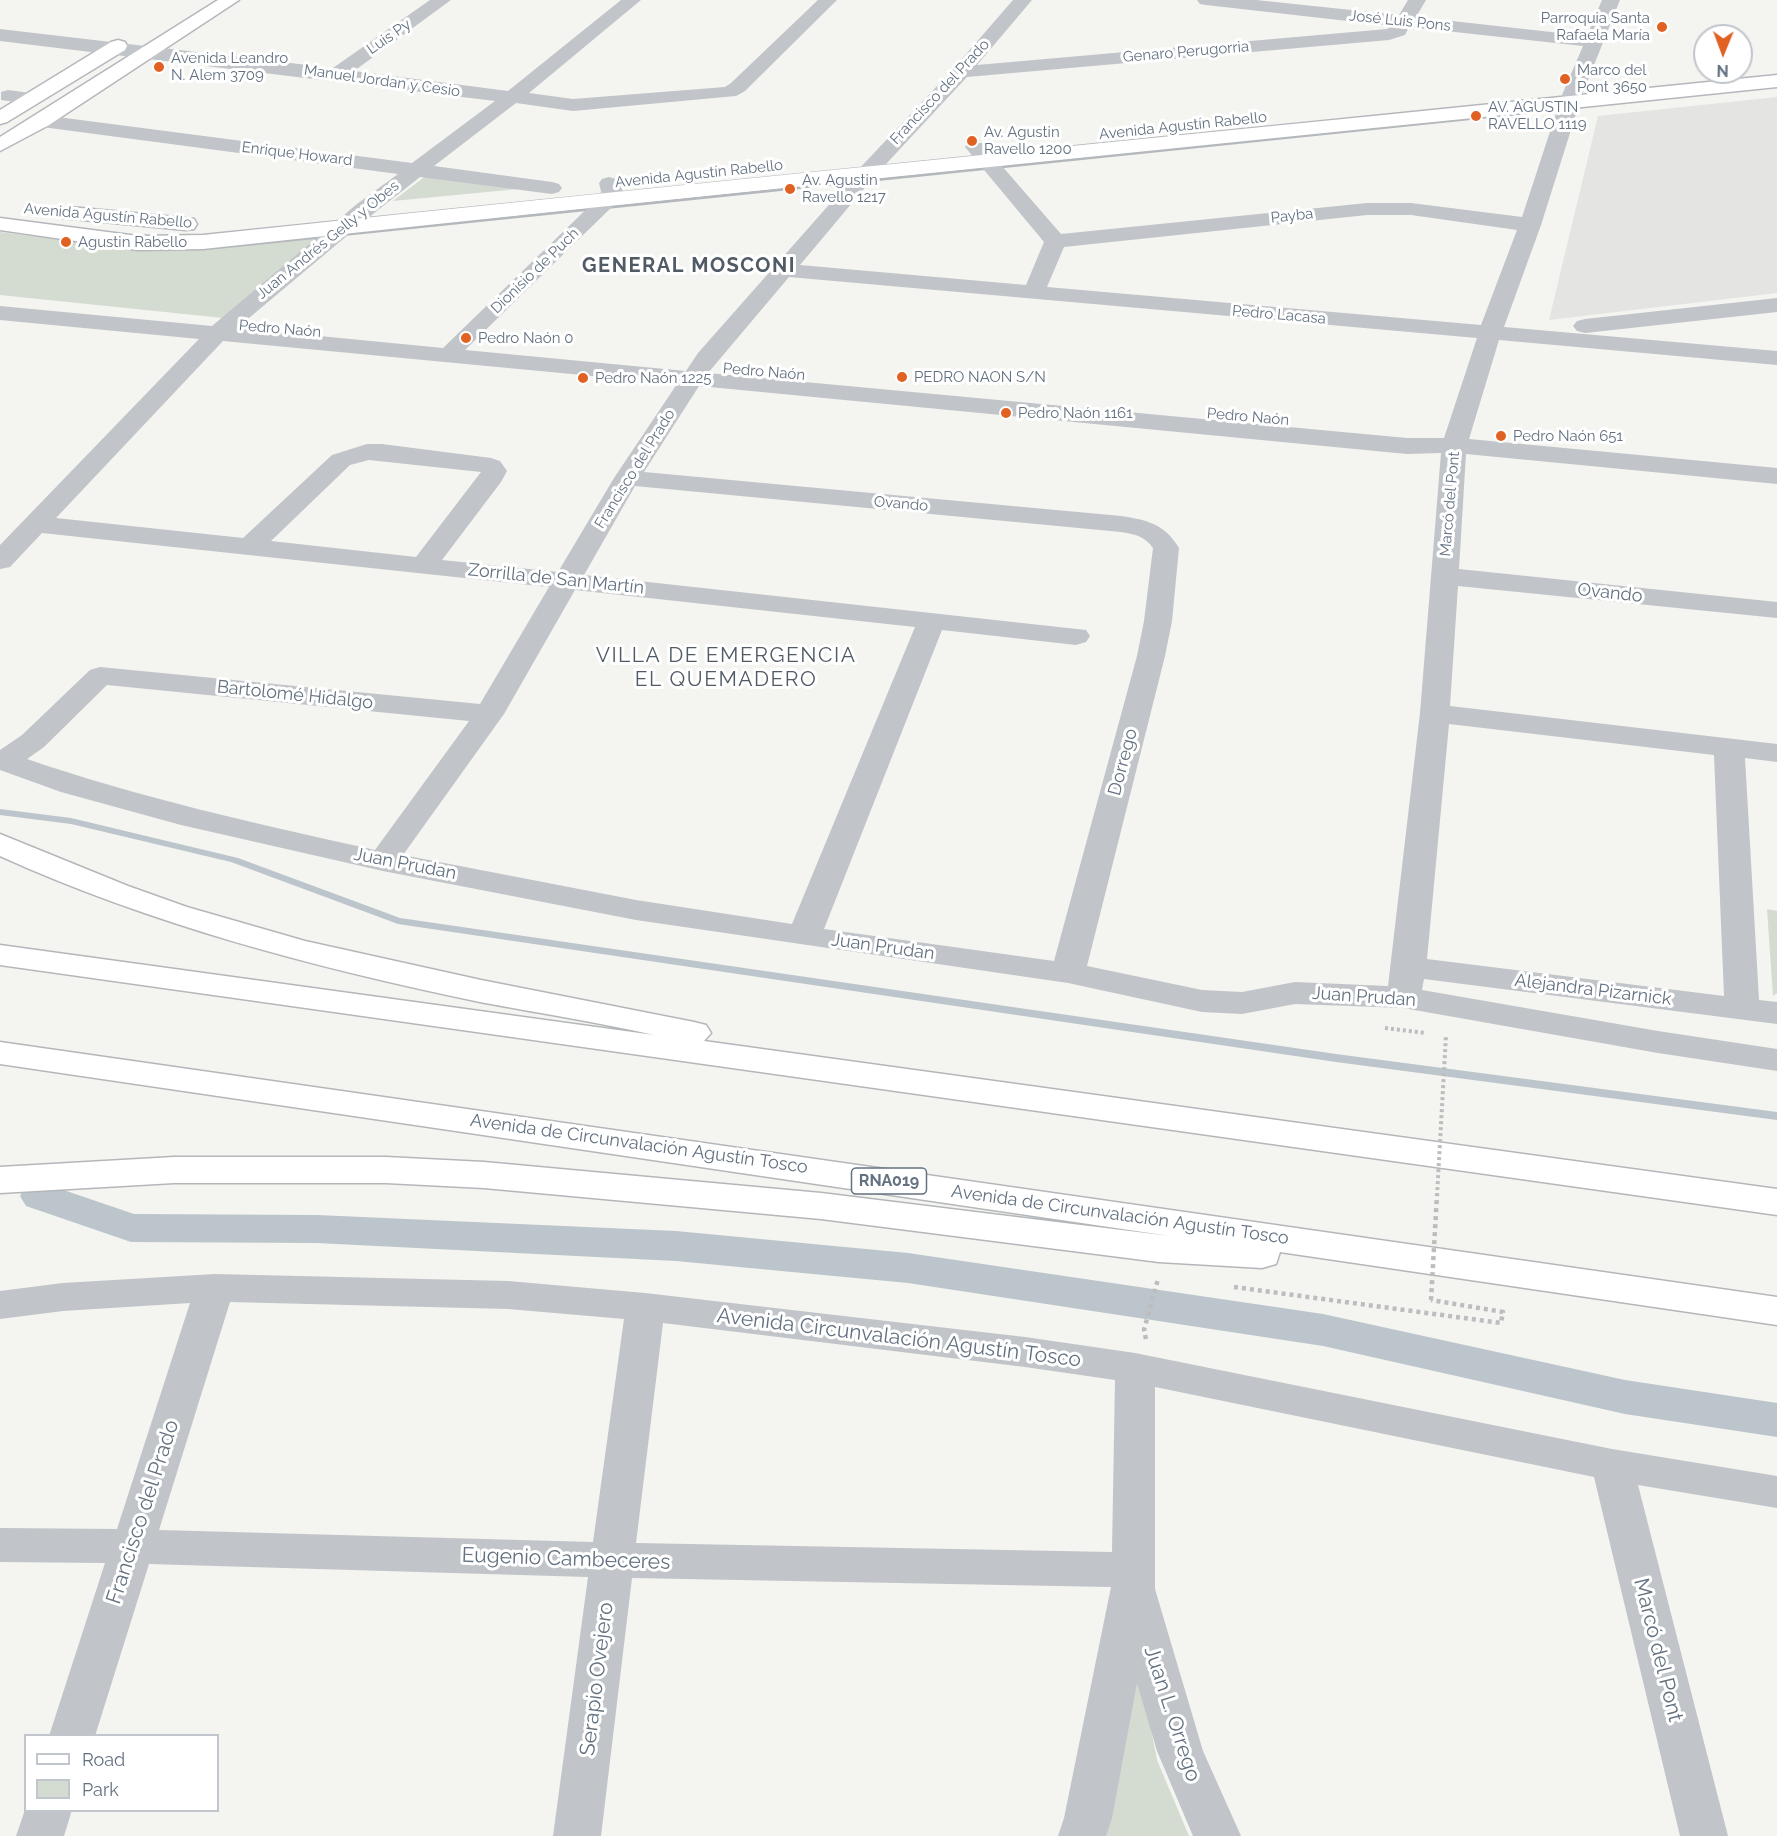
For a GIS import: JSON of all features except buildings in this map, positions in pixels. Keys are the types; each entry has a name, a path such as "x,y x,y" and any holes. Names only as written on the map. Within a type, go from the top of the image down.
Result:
{"main road":[{"path":"0,145 42,121 230,0"},
{"path":"1,116 144,30"},
{"path":"1753,68 1777,66"},
{"path":"1574,93 1693,75"},
{"path":"1574,93 1777,81"},
{"name":"Avenida Agustín Rabello","path":"0,206 191,224 365,209 552,188 610,190 865,174 982,155 1574,93"},
{"name":"Avenida Agustín Rabello","path":"0,224 118,241 160,244 342,228 610,190 881,156 982,155"},
{"path":"0,844 106,890 222,929 287,947 472,989 633,1017 859,1074"},
{"path":"0,955 1777,1202"},
{"name":"Avenida de Circunvalación Agustín Tosco","path":"0,1053 1777,1311"},
{"path":"0,1180 185,1170 386,1170 484,1175 821,1206 946,1220 1159,1249 1463,1265"}],"street":[{"name":"Luis Py","path":"337,74 442,0"},
{"name":"Juan Andrés Gelly y Obes","path":"0,561 223,329 365,209 511,98 632,0"},
{"name":"Manuel Jordan y Cesio","path":"0,35 337,74 511,98 591,105 729,92 738,87 828,0"},
{"name":"Francisco del Prado","path":"383,861 489,714 627,478 696,372 781,270 858,185 865,174 961,72 1023,0"},
{"name":"José Luis Pons","path":"1215,0 1595,42"},
{"path":"1405,21 1417,0"},
{"name":"Marcó del Pont","path":"1406,982 1435,713 1443,576 1455,446 1490,333 1530,225 1574,93 1611,0"},
{"name":"Genaro Perugorria","path":"961,72 1389,34 1398,31 1405,21"},
{"path":"8,96 31,98"},
{"name":"Enrique Howard","path":"42,121 552,188"},
{"path":"982,155 1055,241 1033,294"},
{"name":"Dionisio de Puch","path":"453,350 610,190"},
{"name":"Payba","path":"1055,241 1366,209 1411,209 1530,225"},
{"name":"Pedro Lacasa","path":"781,270 1777,358"},
{"path":"1553,338 1571,328 1777,305"},
{"name":"Pedro Naón","path":"1,312 223,329 696,372 1395,444 1455,446 1777,476"},
{"path":"250,546 340,460 351,455 382,452 491,466 494,471 492,477 425,564"},
{"name":"Ovando","path":"627,478 1121,524 1155,532 1166,548"},
{"name":"Zorrilla de San Martín","path":"36,524 425,564 1076,636"},
{"name":"Dorrego","path":"1068,973 1151,656 1158,621 1166,548"},
{"name":"Ovando","path":"1443,576 1777,610"},
{"path":"804,936 932,621"},
{"name":"Bartolomé Hidalgo","path":"2,761 33,741 100,676 489,714"},
{"path":"1435,713 1777,753"},
{"path":"1729,748 1742,1009"},
{"name":"Juan Prudan","path":"2,761 72,785 181,816 383,861 636,910 1068,973 1202,1001 1242,1003 1295,993 1406,982 1646,1040 1777,1060"},
{"name":"Alejandra Pizarnick","path":"1406,982 1777,1013"},
{"name":"Francisco del Prado","path":"73,1734 214,1288"},
{"name":"Avenida Circunvalación Agustín Tosco","path":"0,1305 63,1297 214,1288 508,1295 645,1307 1001,1349 1144,1356 1612,1465 1777,1492"},
{"name":"Serapio Ovejero","path":"577,1836 645,1307"},
{"name":"Juan L. Orrego","path":"1082,1836 1088,1818 1132,1579 1144,1356"},
{"name":"Marcó del Pont","path":"1612,1465 1704,1836"},
{"name":"Eugenio Cambeceres","path":"0,1545 132,1546 613,1560 1132,1579"},
{"name":"Juan L. Orrego","path":"1132,1579 1180,1751 1217,1836"},
{"path":"40,1836 47,1812"}],"path":[{"path":"1229,1286 1501,1323 1503,1312 1431,1300 1446,1035"},
{"path":"1144,1356 1158,1276 1170,1278"}],"shaded area":[{"path":"1777,97 1777,293 1549,320 1598,116"}],"green space":[{"path":"427,175 518,189 393,201"},
{"path":"0,232 151,251 172,251 308,234 319,239 223,318 0,295"},
{"path":"1767,909 1777,911 1777,993 1773,996"},
{"path":"1138,1663 1157,1760 1189,1836 1106,1836"}],"waterway":[{"path":"0,812 71,821 234,860 398,921 1336,1058 1777,1116"},
{"path":"40,1196 131,1228 317,1229 676,1246 908,1268 1323,1330 1625,1397 1777,1420"}],"place":[{"name":"Parroquia Santa Rafaela María","path":"1662,27"},
{"name":"Avenida Leandro N. Alem 3709","path":"159,67"},
{"name":"Marco del Pont 3650","path":"1565,79"},
{"name":"AV. AGUSTIN RAVELLO 1119","path":"1476,116"},
{"name":"Av. Agustin Ravello 1200","path":"972,141"},
{"name":"Av. Agustin Ravello 1217","path":"790,189"},
{"name":"Agustin Rabello","path":"66,242"},
{"name":"Pedro Naón 0","path":"466,338"},
{"name":"PEDRO NAON S/N","path":"902,377"},
{"name":"Pedro Naón 1225","path":"583,378"},
{"name":"Pedro Naón 1161","path":"1006,413"},
{"name":"Pedro Naón 651","path":"1501,436"}],"district":[{"name":"GENERAL MOSCONI","path":"689,266"},
{"name":"VILLA DE EMERGENCIA EL QUEMADERO","path":"726,668"}]}
